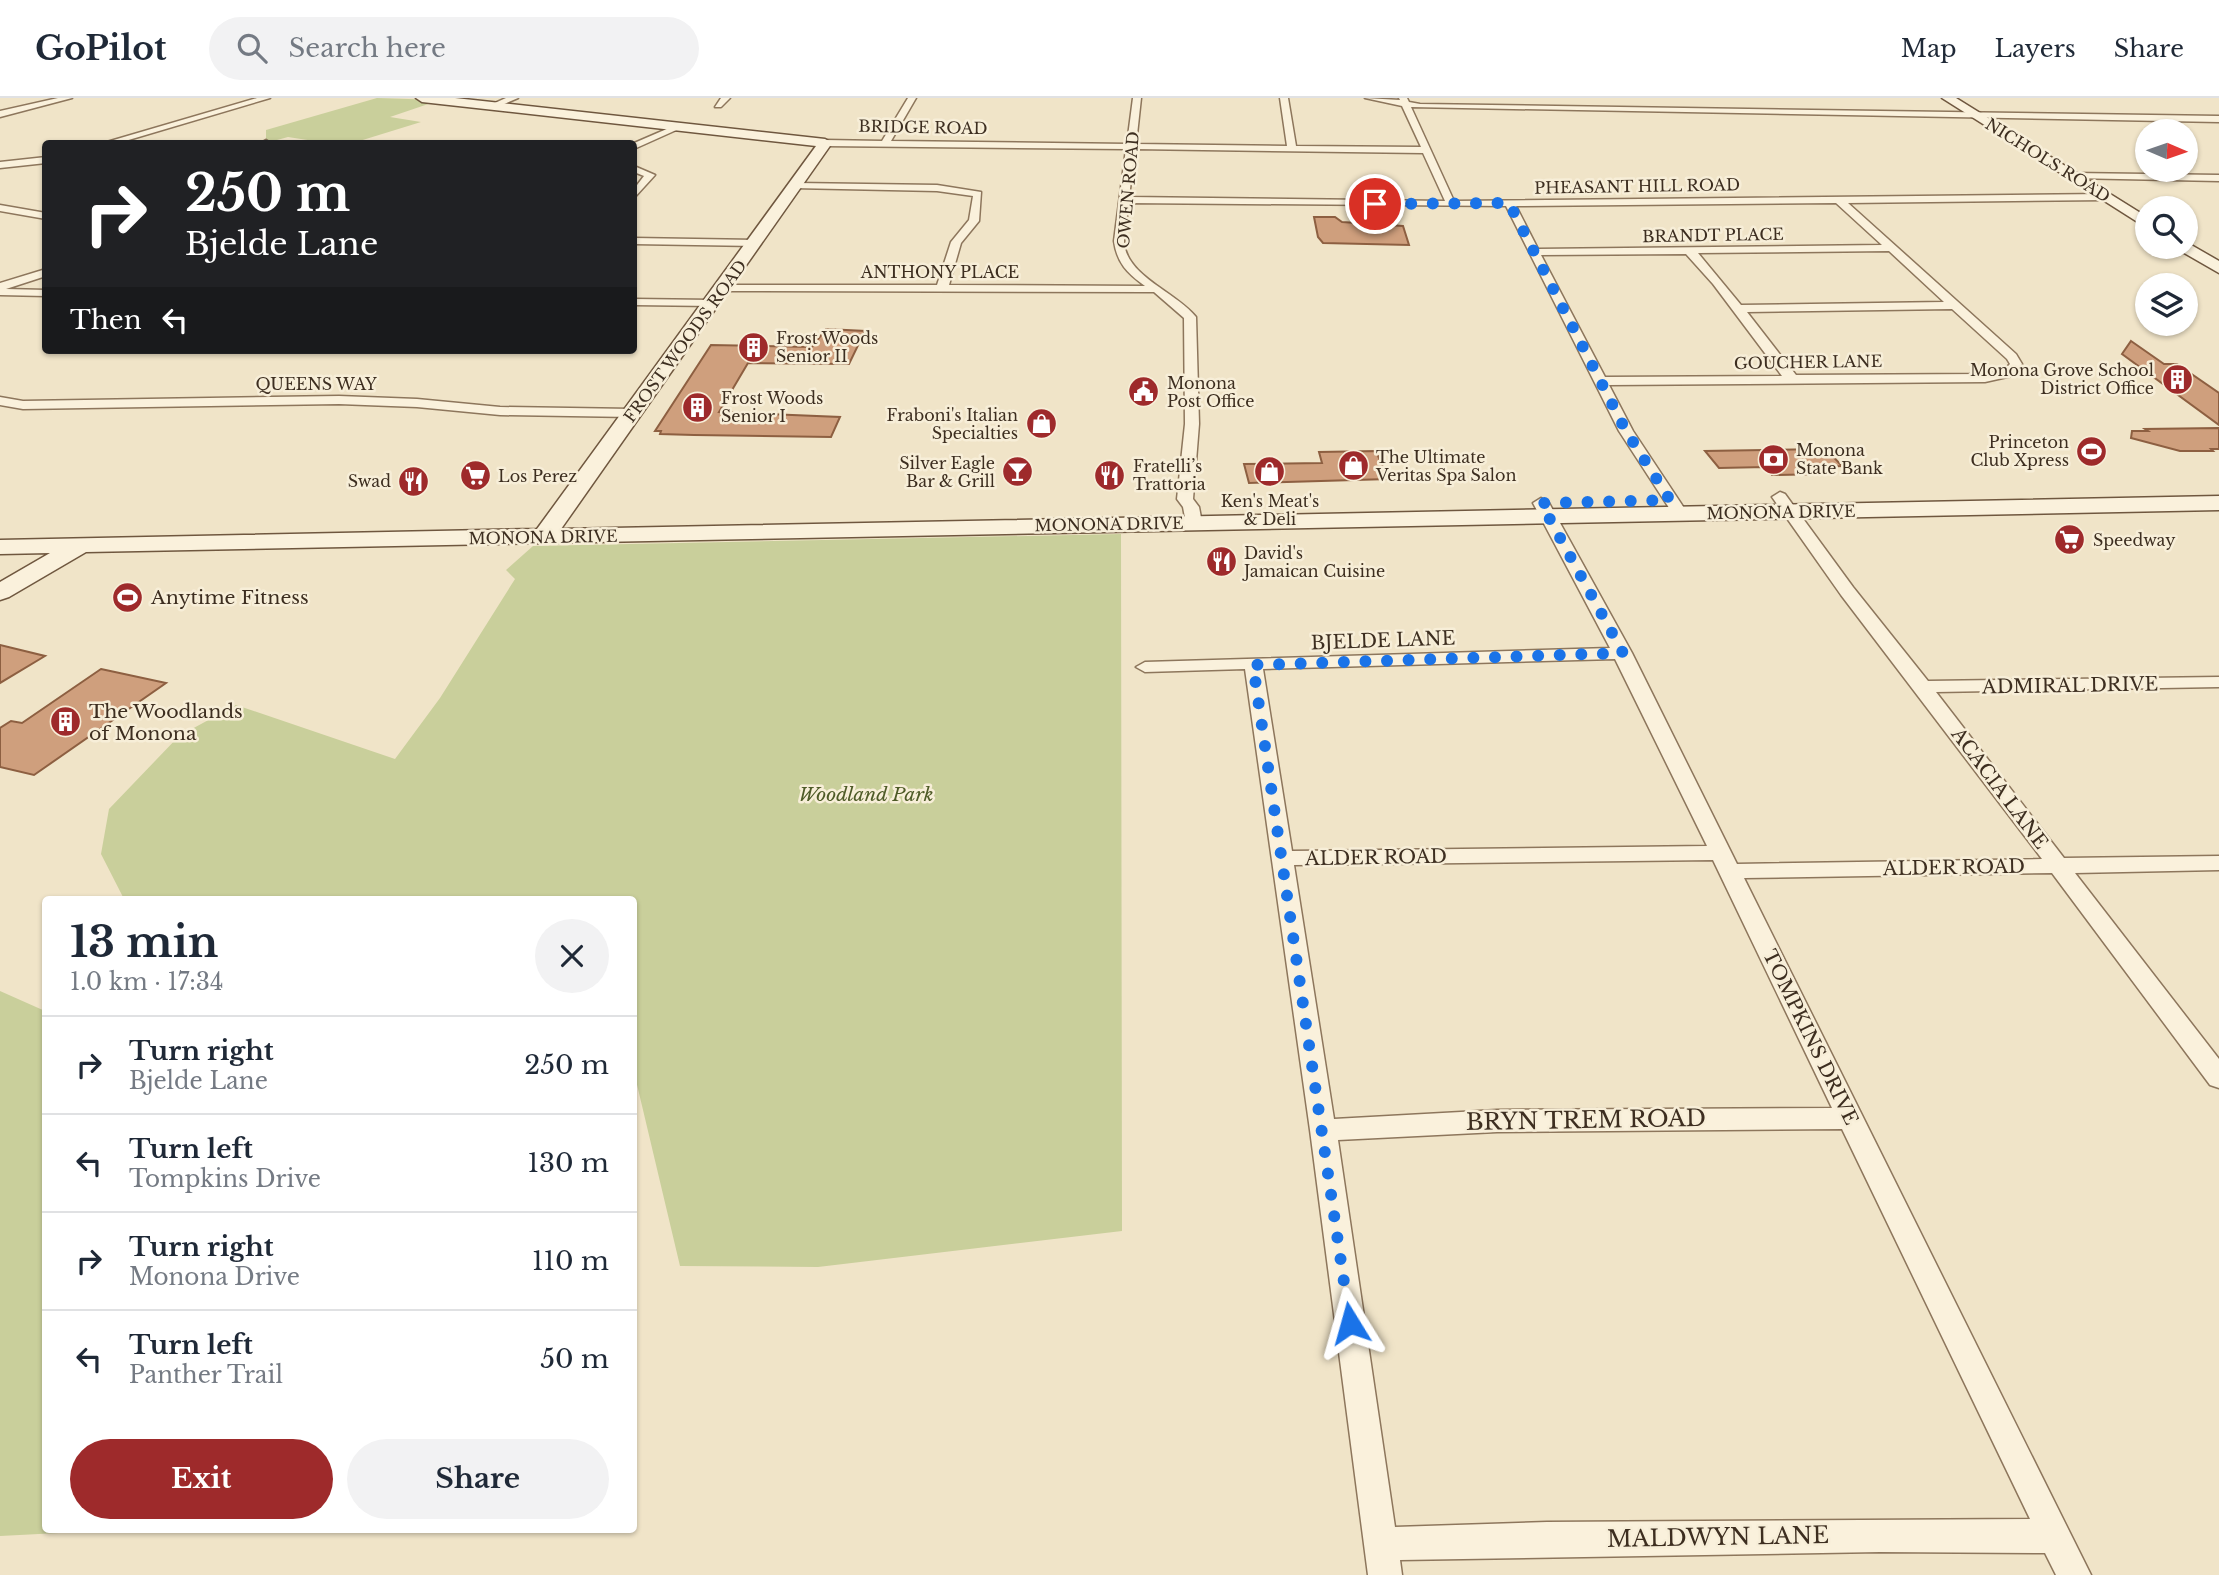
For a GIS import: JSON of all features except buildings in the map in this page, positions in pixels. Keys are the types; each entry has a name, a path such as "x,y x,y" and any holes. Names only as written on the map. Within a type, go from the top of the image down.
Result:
{"street":[{"path":"0,114 68,98"},
{"path":"118,140 266,98"},
{"name":"BRIDGE ROAD","path":"422,98 825,143 1427,150"},
{"path":"492,106 514,98"},
{"path":"718,105 726,98"},
{"path":"884,144 912,98"},
{"name":"OWEN ROAD","path":"1137,98 1119,241 1121,255 1130,270 1185,310 1190,318 1193,378 1190,461 1185,478 1185,499 1192,514"},
{"path":"1284,98 1292,149"},
{"path":"1369,98 1978,116 2219,119"},
{"name":"NICHOLS ROAD","path":"1948,98 2135,215"},
{"path":"1405,101 1451,204"},
{"path":"637,145 679,127"},
{"name":"FROST WOODS ROAD","path":"548,531 825,143"},
{"path":"0,165 42,161"},
{"path":"0,171 15,164"},
{"path":"637,170 650,175 637,192"},
{"path":"2073,176 2219,178"},
{"path":"796,186 943,188 978,194 974,221 956,242 942,288"},
{"name":"PHEASANT HILL ROAD","path":"1125,200 1451,204 2106,197"},
{"path":"1839,200 1956,305"},
{"path":"1509,203 1626,431 1675,507"},
{"path":"0,208 42,215"},
{"path":"32,214 42,211"},
{"path":"637,241 756,243"},
{"name":"BRANDT PLACE","path":"1533,253 1893,248"},
{"path":"1690,251 1793,380"},
{"path":"2198,254 2216,264"},
{"path":"0,290 42,274"},
{"name":"ANTHONY PLACE","path":"724,288 1156,289"},
{"path":"0,290 42,292"},
{"path":"637,302 713,303"},
{"path":"1737,309 1956,305"},
{"name":"GOUCHER LANE","path":"1600,381 1963,378 2004,375 2015,369 2016,364 2012,357 1956,305"},
{"name":"QUEENS WAY","path":"0,401 23,405 339,400 510,411 632,413"},
{"name":"MONONA DRIVE","path":"1785,505 2219,490"},
{"name":"MONONA DRIVE","path":"0,547 1192,514 1785,505 2219,503"},
{"name":"ACACIA LANE","path":"1785,505 2219,1078"},
{"name":"TOMPKINS DRIVE","path":"1544,510 1623,653 2074,1575"},
{"path":"0,592 105,529"},
{"name":"MONONA DRIVE","path":"0,532 105,529 548,531"},
{"name":"BJELDE LANE","path":"1145,667 1623,653"},
{"path":"1253,665 1323,1130 1383,1560"},
{"name":"ADMIRAL DRIVE","path":"1921,687 2219,682"},
{"name":"ALDER ROAD","path":"1282,858 2059,866 2219,863"},
{"name":"BRYN TREM ROAD","path":"1323,1130 1497,1121 1850,1118"},
{"name":"MALDWYN LANE","path":"1383,1560 1547,1539 2055,1536"}],"green space":[{"path":"377,98 440,100 390,117 421,122 363,140 308,140 288,137 266,140 266,130"},
{"name":"Woodland Park","path":"1121,534 1122,1231 818,1267 680,1266 637,1085 637,896 122,896 101,854 109,809 179,736 236,705 395,759 440,698 515,579 506,570 533,546"},
{"path":"0,991 42,1010 42,1533 58,1533 0,1536"}],"place":[{"name":"Frost Woods Senior II","path":"753,347"},
{"name":"Monona Grove School District Office","path":"2177,379"},
{"name":"Monona Post Office","path":"1144,392"},
{"name":"Frost Woods Senior I","path":"698,407"},
{"name":"Fraboni's Italian Specialties","path":"1041,424"},
{"name":"Princeton Club Xpress","path":"2092,451"},
{"name":"Monona State Bank","path":"1773,459"},
{"name":"The Ultimate Veritas Spa Salon","path":"1353,466"},
{"name":"Silver Eagle Bar & Grill","path":"1018,472"},
{"name":"Ken's Meat's & Deli","path":"1270,472"},
{"name":"Fratelli’s Trattoria","path":"1110,475"},
{"name":"Los Perez","path":"475,476"},
{"name":"Swad","path":"414,481"},
{"name":"Speedway","path":"2070,540"},
{"name":"David's Jamaican Cuisine","path":"1221,562"},
{"name":"Anytime Fitness","path":"128,597"},
{"name":"The Woodlands of Monona","path":"66,722"}],"route":[{"path":"1350,1323 1253,665 1623,653 1541,503 1670,500 1626,431 1509,203 1375,204"}]}
